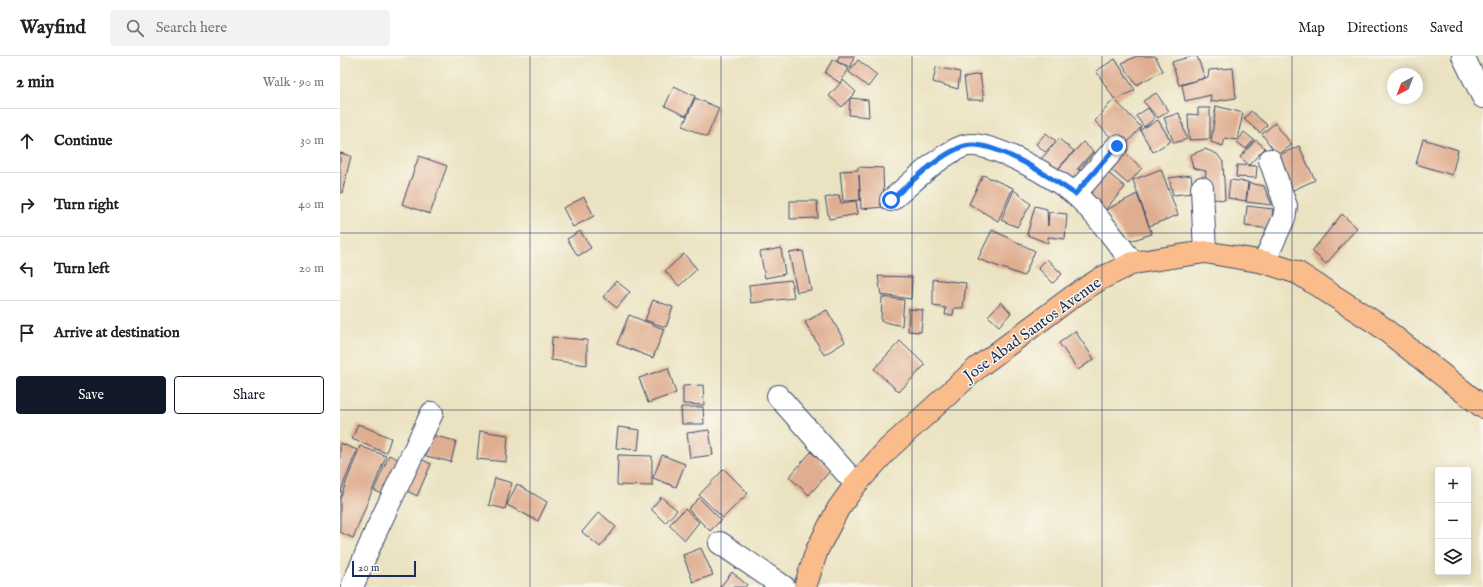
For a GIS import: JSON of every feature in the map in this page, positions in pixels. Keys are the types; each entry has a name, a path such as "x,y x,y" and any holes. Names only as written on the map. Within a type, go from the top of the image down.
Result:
{"highway":[{"name":"Jose Abad Santos Avenue","path":"805,587 817,550 838,509 856,484 888,449 977,368 1100,279 1133,262 1205,252 1264,262 1298,273 1379,325 1483,407"}],"street":[{"path":"1463,56 1483,97"},
{"path":"891,200 948,154 965,146 982,146 1004,153 1047,175 1075,194 1133,262"},
{"path":"1075,194 1117,146"},
{"path":"1264,262 1284,218 1286,206 1270,160"},
{"path":"1202,188 1205,252"},
{"path":"778,396 856,484"},
{"path":"352,587 376,531 432,413"},
{"path":"720,543 784,587"}],"building":[{"path":"839,56 854,56 851,67 837,62"},
{"path":"1137,56 1155,56 1163,71 1136,85 1122,63"},
{"path":"1197,56 1205,78 1179,85 1172,62"},
{"path":"833,59 849,69 840,83 825,73"},
{"path":"1115,59 1135,90 1115,100 1096,71"},
{"path":"858,60 877,75 868,87 849,72"},
{"path":"936,67 960,72 958,89 933,82"},
{"path":"1233,68 1236,98 1210,102 1211,95 1185,101 1182,85 1208,77 1209,70"},
{"path":"980,74 984,100 967,100 964,77"},
{"path":"843,80 856,92 842,107 829,96"},
{"path":"674,86 695,96 686,116 665,106"},
{"path":"1156,93 1169,111 1158,118 1143,101"},
{"path":"695,98 719,108 707,137 683,126"},
{"path":"850,98 868,100 869,117 849,115"},
{"path":"1114,99 1141,127 1122,149 1095,121"},
{"path":"1216,106 1243,113 1237,140 1225,138 1223,146 1211,142"},
{"path":"1148,108 1155,118 1144,127 1136,116"},
{"path":"1198,108 1210,108 1210,139 1189,140 1188,114 1198,115"},
{"path":"1251,111 1267,125 1260,133 1244,119"},
{"path":"1179,113 1187,139 1174,143 1164,118"},
{"path":"1158,120 1171,141 1153,152 1140,130"},
{"path":"1275,123 1292,145 1277,155 1262,134"},
{"path":"1244,132 1254,140 1246,149 1237,142"},
{"path":"1046,133 1056,141 1045,152 1036,144"},
{"path":"1059,139 1074,151 1055,172 1041,159"},
{"path":"1423,139 1458,150 1452,175 1416,164"},
{"path":"1256,140 1265,148 1249,165 1240,157"},
{"path":"1083,142 1093,151 1077,169 1086,176 1077,186 1054,174"},
{"path":"1299,146 1315,180 1287,193 1270,159"},
{"path":"1205,149 1217,154 1223,162 1225,200 1203,198 1206,171 1193,168 1190,155"},
{"path":"1121,150 1142,168 1128,184 1107,166"},
{"path":"1094,152 1102,159 1087,176 1079,169"},
{"path":"340,153 351,156 342,193 340,193"},
{"path":"419,156 447,166 430,214 402,204"},
{"path":"1237,165 1257,166 1256,178 1236,177"},
{"path":"858,167 883,168 884,207 861,209 859,175 860,200 843,201 840,171 858,170"},
{"path":"1161,169 1178,215 1149,226 1133,180"},
{"path":"1107,172 1125,187 1104,211 1086,196"},
{"path":"983,175 1013,188 998,221 969,204"},
{"path":"1191,175 1193,193 1173,195 1169,178"},
{"path":"1230,180 1248,182 1246,201 1228,198"},
{"path":"1249,183 1264,186 1272,205 1246,202"},
{"path":"1014,190 1031,204 1017,227 1001,220"},
{"path":"1137,194 1152,234 1127,242 1106,210"},
{"path":"839,195 841,203 856,201 858,214 829,219 825,198"},
{"path":"584,197 594,216 573,227 563,208"},
{"path":"790,201 817,201 818,218 790,219"},
{"path":"1035,206 1047,209 1048,226 1049,212 1067,214 1065,239 1048,237 1048,243 1027,235"},
{"path":"1247,206 1273,209 1271,229 1245,226"},
{"path":"1342,214 1357,228 1326,264 1312,251"},
{"path":"992,230 1035,251 1024,276 978,259"},
{"path":"580,231 591,248 578,256 567,239"},
{"path":"781,248 785,274 765,278 760,252"},
{"path":"803,251 811,290 797,292 789,253"},
{"path":"684,254 697,269 679,286 665,271"},
{"path":"1047,259 1062,274 1053,283 1038,268"},
{"path":"878,276 912,277 911,299 881,295"},
{"path":"933,279 966,283 963,308 954,308 953,315 945,315 946,308 933,306"},
{"path":"791,280 794,298 751,303 749,285"},
{"path":"616,281 630,292 617,308 603,297"},
{"path":"882,297 904,300 902,326 881,321"},
{"path":"653,300 673,307 666,327 645,320"},
{"path":"1001,302 1011,313 999,326 988,316"},
{"path":"909,309 923,310 921,332 908,331"},
{"path":"827,310 845,342 824,355 805,322"},
{"path":"629,315 664,329 653,358 617,344"},
{"path":"1075,331 1094,359 1078,370 1059,343"},
{"path":"552,337 587,340 587,365 551,360"},
{"path":"900,341 925,365 899,392 874,369"},
{"path":"668,368 676,393 648,403 639,378"},
{"path":"703,385 704,405 683,404 683,386"},
{"path":"681,407 703,407 704,424 682,424"},
{"path":"358,424 391,438 386,453 352,439"},
{"path":"618,427 640,430 638,450 616,448"},
{"path":"709,430 713,455 690,458 687,433"},
{"path":"480,431 508,435 506,462 477,459"},
{"path":"431,435 456,441 451,462 426,456"},
{"path":"340,443 357,450 340,493"},
{"path":"360,446 386,456 353,538 340,532 340,499"},
{"path":"811,452 831,470 809,495 789,477"},
{"path":"389,455 405,463 387,497 374,490"},
{"path":"618,455 652,456 652,486 617,485"},
{"path":"662,455 685,464 676,487 653,478"},
{"path":"421,459 431,464 417,496 407,491"},
{"path":"724,469 748,493 723,518 699,495"},
{"path":"495,478 512,483 505,509 489,505"},
{"path":"517,484 547,502 538,521 507,505"},
{"path":"661,497 677,510 665,523 651,509"},
{"path":"699,498 721,520 710,531 688,509"},
{"path":"685,509 699,522 685,540 669,525"},
{"path":"599,512 616,527 600,547 582,532"},
{"path":"701,548 713,575 693,582 683,555"},
{"path":"732,572 747,585 745,587 720,587"}],"route":[{"path":"891,200 948,154 965,146 982,146 1004,153 1047,175 1075,194 1117,146"}]}
